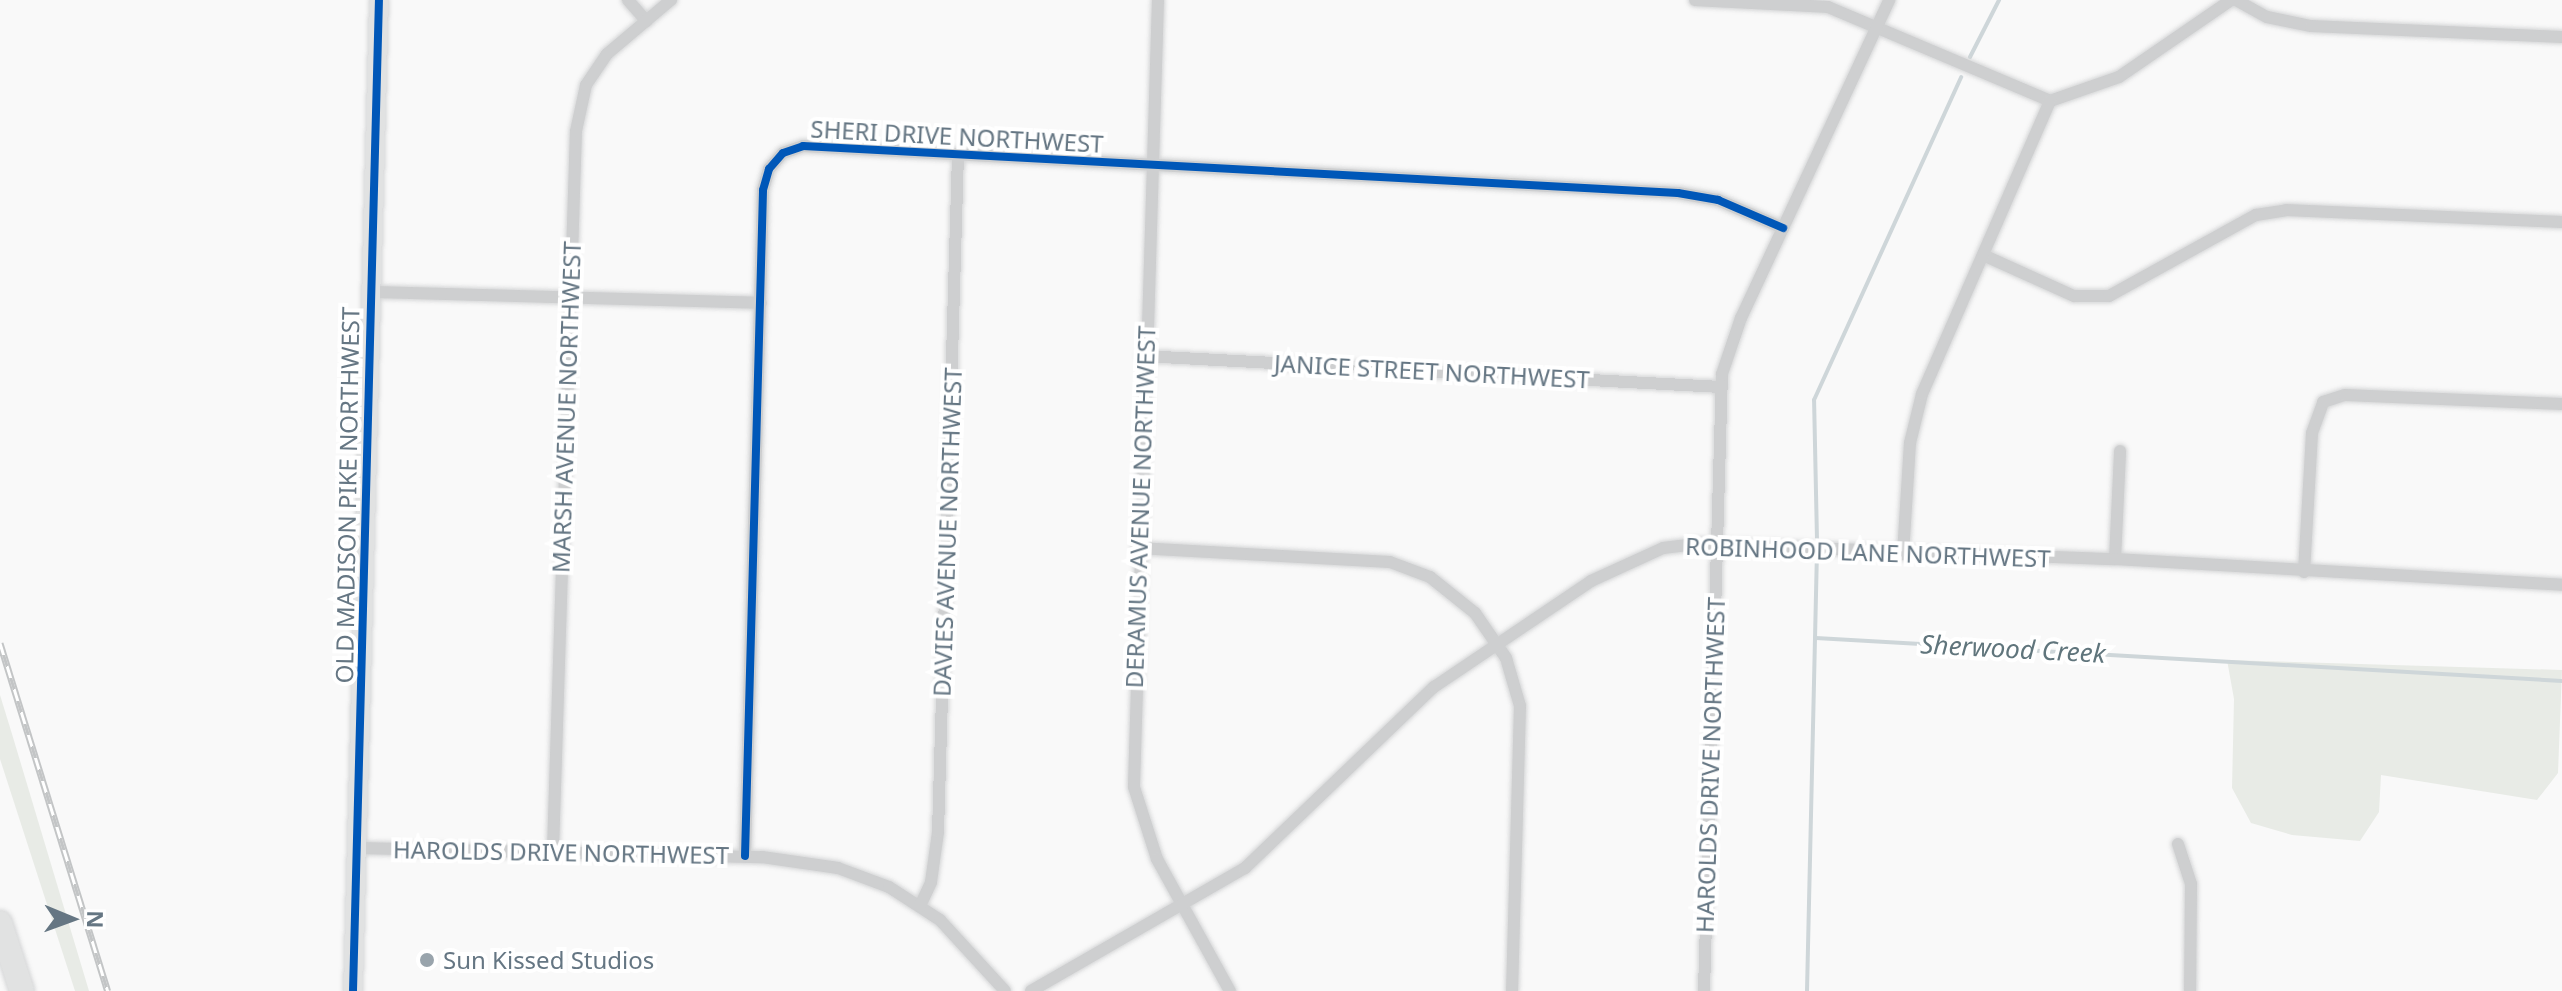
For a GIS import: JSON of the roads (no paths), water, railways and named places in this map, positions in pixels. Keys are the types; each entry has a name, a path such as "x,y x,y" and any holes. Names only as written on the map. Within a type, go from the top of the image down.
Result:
{"highway":[{"path":"0,923 22,991"}],"main road":[{"name":"OLD MADISON PIKE NORTHWEST","path":"353,991 379,0"}],"street":[{"path":"628,0 646,21"},
{"name":"MARSH AVENUE NORTHWEST","path":"553,850 576,131 586,85 607,54 671,0"},
{"name":"DERAMUS AVENUE NORTHWEST","path":"1158,0 1143,356 1134,787 1150,844 1230,991"},
{"path":"1695,0 1828,7 2050,101 2119,77 2234,0 2267,17 2311,26 2562,37"},
{"name":"HAROLDS DRIVE NORTHWEST","path":"1704,991 1721,387 1735,332 1874,26 1889,0"},
{"path":"1903,554 1907,468 1917,408 2050,101"},
{"name":"SHERI DRIVE NORTHWEST","path":"745,856 763,190 769,169 783,153 803,146 1686,194 1731,205 1783,228"},
{"name":"DAVIES AVENUE NORTHWEST","path":"920,906 931,882 938,832 958,155"},
{"path":"1983,255 2074,296 2109,296 2256,215 2302,210 2562,222"},
{"path":"372,292 761,303"},
{"name":"JANICE STREET NORTHWEST","path":"1143,356 1721,387"},
{"path":"2304,572 2312,433 2323,402 2345,395 2562,404"},
{"path":"2115,559 2120,451"},
{"name":"ROBINHOOD LANE NORTHWEST","path":"1031,991 1183,906 1261,856 1416,701 1497,643 1639,556 1675,545 2115,559 2562,585"},
{"path":"1138,548 1405,566 1455,592 1497,643 1520,706 1512,991"},
{"path":"2178,844 2191,884 2190,991"},
{"name":"HAROLDS DRIVE NORTHWEST","path":"358,848 745,856 850,871 920,906 961,937 1005,991"}],"waterway":[{"path":"1970,57 1999,0"},
{"path":"1817,540 1814,400 1961,77"},
{"name":"Sherwood Creek","path":"1807,991 1817,561"},
{"name":"Sherwood Creek","path":"1816,638 2562,681"}],"railway":[{"path":"0,643 108,991"}],"place":[{"name":"Sun Kissed Studios","path":"427,960"}]}
